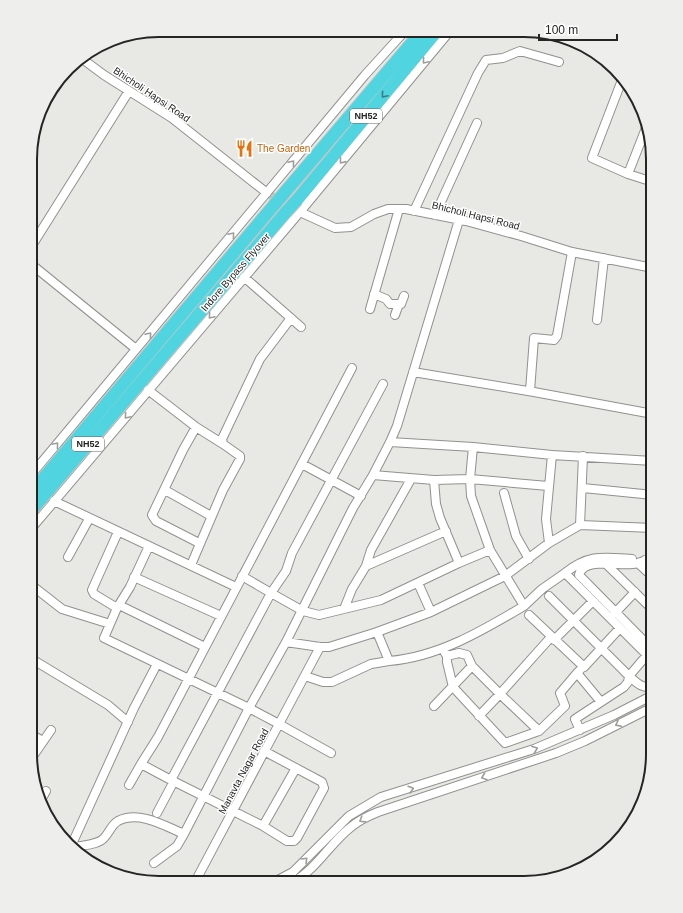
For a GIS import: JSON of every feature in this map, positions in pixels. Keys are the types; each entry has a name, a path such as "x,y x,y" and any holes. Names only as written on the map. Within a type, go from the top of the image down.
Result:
{"highway":[{"name":"Indore Bypass Flyover","path":"37,503 141,372 417,37"},
{"name":"Indore Bypass Flyover","path":"37,486 286,212 433,37"}],"street":[{"path":"37,467 400,37"},
{"path":"37,522 300,212 445,37"},
{"path":"414,211 478,73 486,60 503,58 520,52 559,62"},
{"name":"Bhicholi Hapsi Road","path":"86,61 172,118 267,193"},
{"path":"620,84 592,158 628,174 646,180"},
{"path":"37,237 129,91"},
{"path":"435,215 477,123"},
{"path":"628,174 643,135"},
{"name":"Bhicholi Hapsi Road","path":"300,212 335,228 351,227 374,214 388,209 414,211 459,220 521,236 572,252 646,266"},
{"path":"370,309 399,209"},
{"path":"154,863 177,846 184,834 249,708 303,611 390,442 459,220"},
{"path":"530,391 534,338 554,340 557,336 572,252"},
{"path":"597,320 604,258"},
{"path":"37,269 136,349"},
{"path":"244,277 301,326"},
{"path":"374,294 386,299 390,304 399,304"},
{"path":"395,315 404,296"},
{"path":"222,444 222,439 260,359 291,318"},
{"path":"129,785 158,737 352,368"},
{"path":"413,372 530,391 646,413"},
{"path":"157,813 217,693 272,593 286,571 292,553 382,384"},
{"path":"148,390 196,427 240,456 240,459 211,516 191,565"},
{"path":"196,427 183,450 152,515 153,518 199,543"},
{"path":"390,442 473,447 552,455 646,460"},
{"path":"473,447 470,479 471,496 490,550 524,606"},
{"path":"549,543 546,519 552,455"},
{"path":"580,525 583,456"},
{"path":"302,464 361,496"},
{"path":"373,475 434,480 470,479 548,486"},
{"path":"344,609 352,589 366,566 371,550 410,479"},
{"path":"434,480 436,504 459,563"},
{"path":"582,488 646,494"},
{"path":"165,490 211,516"},
{"path":"504,493 516,536 529,558"},
{"path":"54,501 89,519 236,587"},
{"path":"68,557 89,519"},
{"path":"286,642 320,648 338,645 431,612 505,576 549,543 580,525 646,528"},
{"path":"118,532 92,590 94,594 205,647"},
{"path":"366,566 446,532"},
{"path":"37,589 62,609 110,624 149,546"},
{"path":"242,576 303,611 319,615 381,600 490,550"},
{"path":"304,676 323,682 332,682 370,664 407,660 442,649 478,633 524,606 542,588 577,563 588,558 605,557 642,560"},
{"path":"642,560 627,565 591,565 581,570 579,575 646,643"},
{"path":"606,564 646,603"},
{"path":"565,573 646,654"},
{"path":"134,577 221,616"},
{"path":"418,583 431,612"},
{"path":"615,613 634,592"},
{"path":"549,596 602,647 629,676 646,688"},
{"path":"479,716 553,639 593,601"},
{"path":"529,615 584,667"},
{"name":"Manavta Nagar Road","path":"110,624 104,638 279,724 198,876"},
{"path":"442,649 447,656 453,687 505,744 539,731 565,706 560,693 620,628"},
{"path":"377,632 389,661"},
{"path":"320,648 279,724 331,753"},
{"path":"447,656 459,653 467,655 472,666 539,731"},
{"path":"580,730 575,718 624,687 628,682 629,676 646,656"},
{"path":"37,662 108,705 128,722"},
{"path":"74,841 128,722 157,664"},
{"path":"434,706 472,666"},
{"path":"577,673 600,702"},
{"path":"285,876 293,872 349,816 382,797 534,749 580,730 646,698"},
{"path":"304,876 350,828 364,818 556,753 585,741 646,710"},
{"path":"37,750 51,730"},
{"path":"37,738 43,741"},
{"path":"141,764 263,826 287,841 294,841 298,838 324,788 322,782 264,751"},
{"path":"263,826 296,768"},
{"path":"44,795 46,791"},
{"path":"79,846 100,841 105,838 110,828 119,821 136,817 156,822 184,834"}],"tunnel":[{"path":"267,193 300,212"}],"place":[{"name":"The Garden","path":"244,148"}]}
